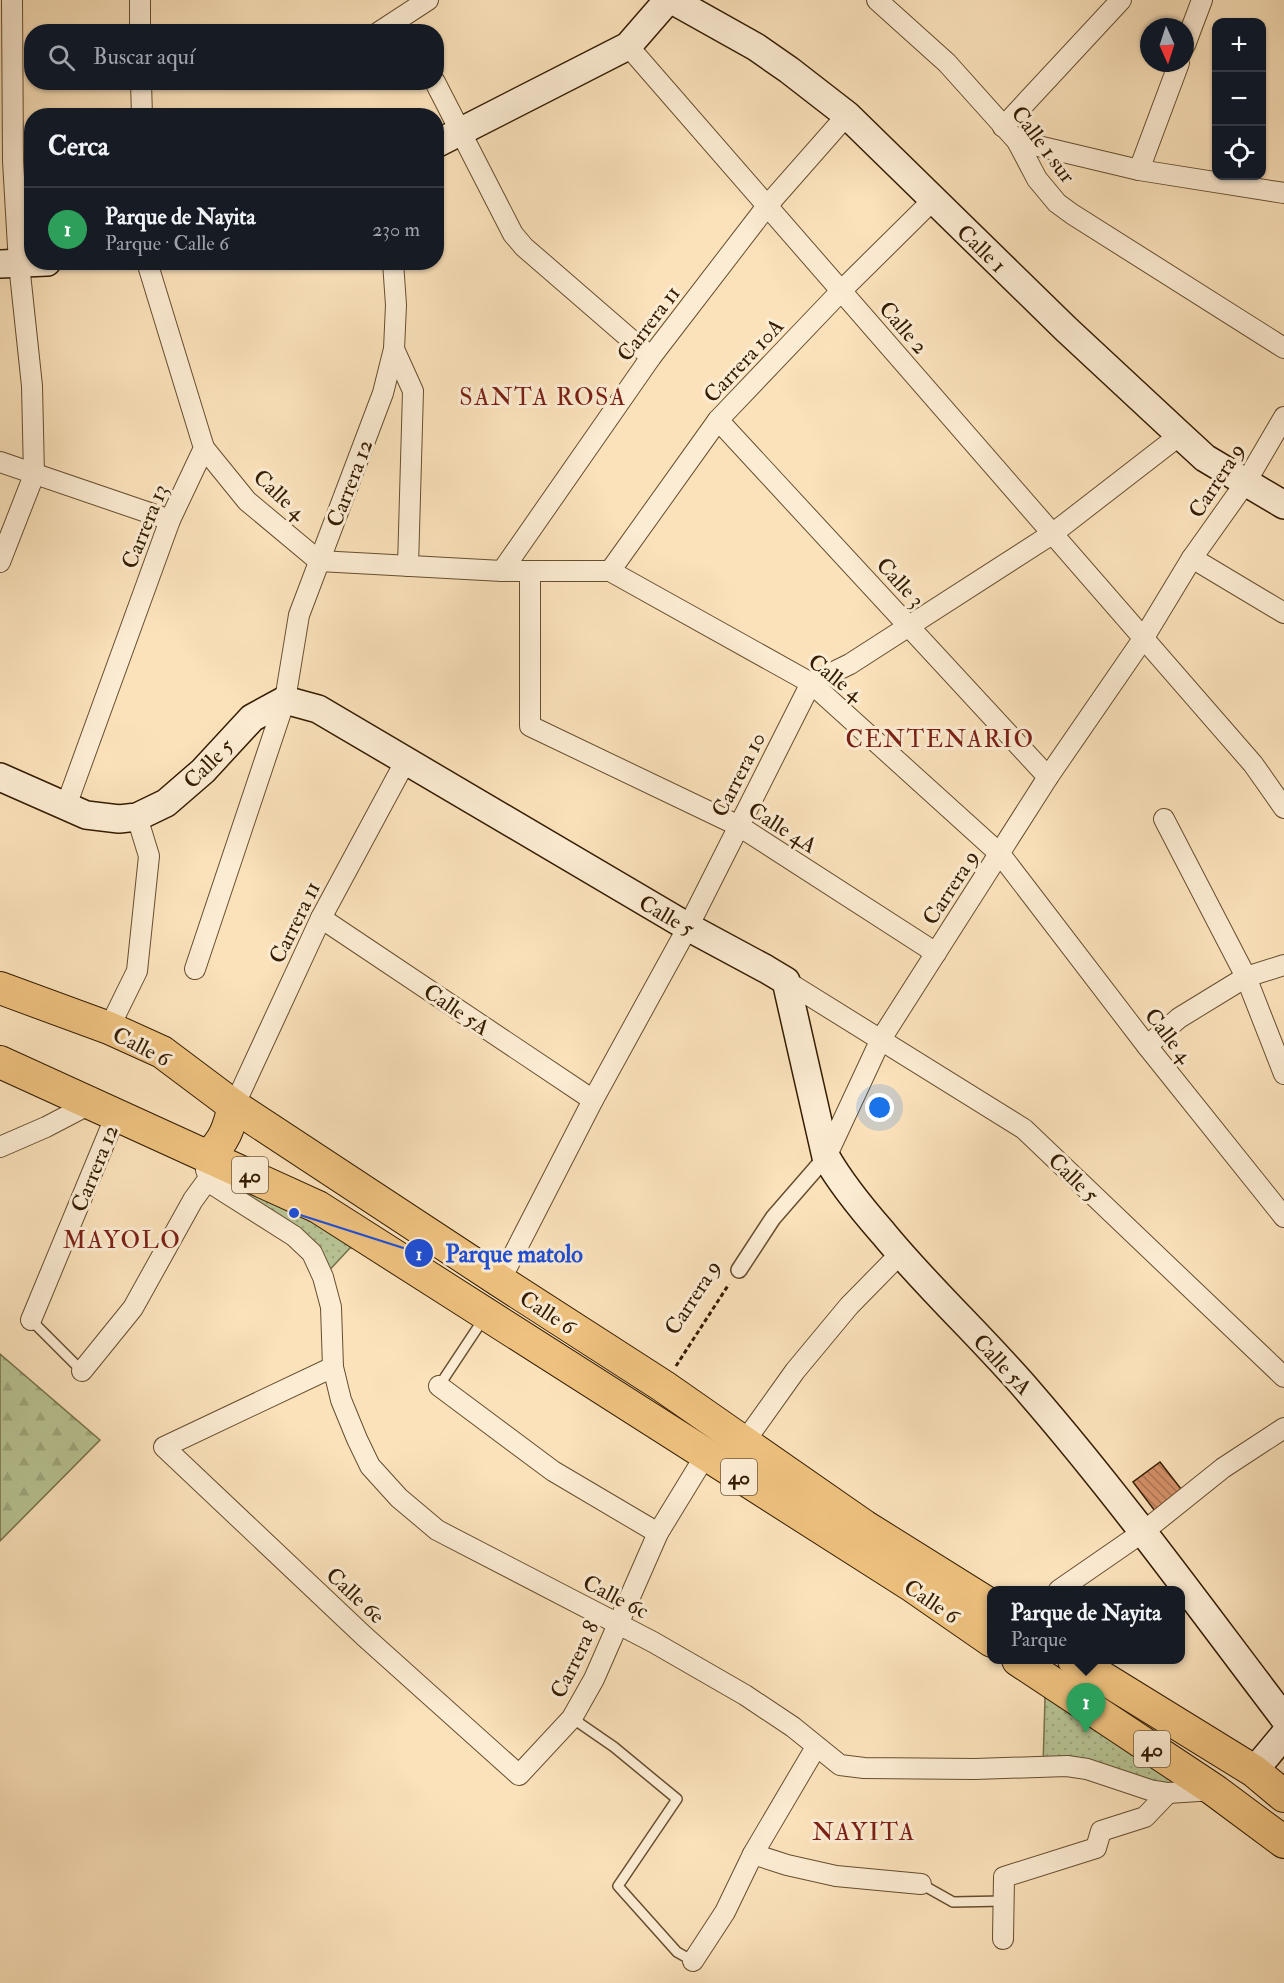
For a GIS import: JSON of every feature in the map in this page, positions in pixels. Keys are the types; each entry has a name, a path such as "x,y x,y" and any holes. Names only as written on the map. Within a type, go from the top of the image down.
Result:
{"highway":[{"name":"Calle 6","path":"4,996 109,1028 162,1052 234,1106 663,1386 864,1526 987,1603"},
{"name":"Calle 6","path":"0,1062 104,1109 209,1167 318,1207 705,1456 914,1587 987,1638"},
{"path":"209,1167 227,1135 234,1106"},
{"name":"40","path":"1025,1664 1214,1790 1284,1842"},
{"name":"40","path":"1082,1664 1254,1771 1284,1796"}],"main road":[{"path":"448,139 628,46 668,0"},
{"name":"Calle 1","path":"672,0 756,48 789,70 847,115 1066,329 1205,458 1284,505"},
{"path":"9,264 24,263"},
{"name":"Calle 5","path":"0,777 86,815 119,819 137,817 166,803 203,771 252,718 285,700 318,709 688,927 786,981"},
{"name":"Calle 5A","path":"786,981 826,1157 854,1199 900,1254 1029,1391 1095,1470 1184,1586"},
{"name":"Calle 5A","path":"1185,1587 1284,1718"},
{"path":"1254,1771 1284,1735"}],"street":[{"path":"0,562 34,475 32,386 9,264 15,29 12,0"},
{"path":"140,0 140,24"},
{"path":"407,24 428,0"},
{"name":"Calle 1 sur","path":"877,0 947,63 1010,134 1037,178 1065,208 1284,348"},
{"path":"1121,0 1010,134 1140,170 1284,194"},
{"path":"1194,21 1202,0"},
{"name":"Calle 2","path":"628,46 1253,764 1284,808"},
{"path":"1140,170 1176,72"},
{"path":"141,90 142,108"},
{"path":"437,90 441,108"},
{"name":"Carrera 11","path":"502,571 651,357 767,206 847,115"},
{"path":"444,121 448,139 524,247 651,357"},
{"name":"Carrera 10A","path":"610,571 718,420 841,291 933,200"},
{"path":"149,270 204,448"},
{"name":"Carrera 12","path":"195,969 285,700 299,615 383,393 394,349 396,305 394,270"},
{"path":"394,349 413,391 408,566"},
{"name":"Carrera 9","path":"739,1270 773,1218 826,1157 881,1039 1048,777 1143,639 1192,558 1246,482 1284,417"},
{"name":"Calle 3","path":"718,420 1048,777"},
{"path":"811,683 850,664 1052,534 1180,435"},
{"name":"Carrera 13","path":"66,806 170,520 204,448"},
{"name":"Calle 4","path":"204,448 247,501 319,561 502,571 610,571 811,683 1000,854 1147,1046 1284,1217"},
{"path":"0,462 170,520"},
{"path":"1192,558 1284,613"},
{"name":"Calle 4A","path":"530,571 530,726 739,826 936,953"},
{"name":"Carrera 10","path":"500,1281 593,1100 688,927 811,683"},
{"name":"Carrera 11","path":"234,1106 321,918 405,762"},
{"path":"109,1028 137,971 149,856 137,817"},
{"path":"1164,819 1246,977 1284,1074"},
{"name":"Calle 5A","path":"321,918 593,1100"},
{"path":"1147,1046 1179,1018 1246,977 1284,965"},
{"name":"Calle 5","path":"786,981 1024,1129 1284,1377"},
{"path":"0,1147 46,1127 104,1109"},
{"name":"Carrera 12","path":"32,1320 104,1109"},
{"path":"82,1371 133,1308 194,1200 209,1167"},
{"name":"Calle 6c","path":"209,1167 212,1185 294,1236 312,1253 323,1276 331,1307 333,1367 341,1400 370,1467 399,1498 437,1530 617,1624 745,1695 793,1727 840,1765 975,1769 1067,1766 1087,1769 1150,1790 1168,1793 1214,1790"},
{"path":"745,1441 795,1371 849,1306 900,1254"},
{"name":"Calle 6e","path":"333,1367 164,1447 364,1636 519,1775"},
{"path":"439,1386 552,1471 658,1533"},
{"path":"1065,1586 1143,1532 1223,1468 1284,1428"},
{"name":"Carrera 8","path":"519,1775 572,1718 594,1679 658,1533 705,1456"},
{"path":"693,1961 725,1912 753,1854 816,1747"},
{"path":"1004,1939 1004,1877 1096,1848 1101,1831 1145,1817 1168,1793"},
{"path":"753,1854 787,1865 836,1876 921,1884"}],"lane":[{"path":"439,1386 486,1313"},
{"path":"32,1320 82,1371"},
{"path":"572,1718 614,1747 677,1799 618,1886 677,1952 693,1961"},
{"path":"921,1884 953,1902 1004,1901"}],"path":[{"name":"Carrera 9","path":"663,1386 739,1270"}],"green space":[{"path":"208,1156 363,1247 350,1248 323,1277 312,1253 241,1203"},
{"path":"0,1354 100,1440 0,1541"},
{"path":"1041,1676 1214,1790 1043,1766 1045,1699"}],"building":[{"path":"1160,1462 1185,1494 1158,1515 1133,1482"}],"place":[{"name":"Parque matolo","path":"294,1213"},
{"name":"Parque de Nayita","path":"1086,1733"}],"district":[{"name":"SANTA ROSA","path":"543,397"},
{"name":"CENTENARIO","path":"940,739"},
{"name":"MAYOLO","path":"122,1240"},
{"name":"NAYITA","path":"864,1832"}]}
